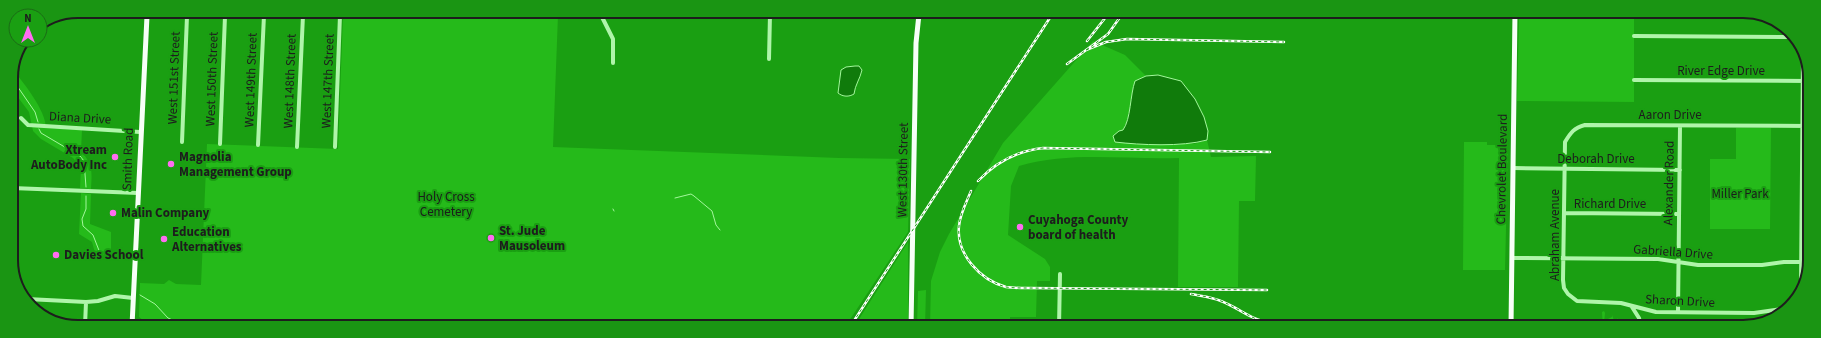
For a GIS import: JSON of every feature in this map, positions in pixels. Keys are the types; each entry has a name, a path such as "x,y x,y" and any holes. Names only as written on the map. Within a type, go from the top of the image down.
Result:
{"main road":[{"name":"Smith Road","path":"132,320 140,132 147,18"},
{"name":"West 130th Street","path":"911,320 916,43 919,18"},
{"name":"Chevrolet Boulevard","path":"1511,320 1515,18"}],"street":[{"name":"West 151st Street","path":"182,142 187,18"},
{"name":"West 150th Street","path":"220,144 225,18"},
{"name":"West 149th Street","path":"258,145 264,18"},
{"name":"West 148th Street","path":"297,147 302,18"},
{"name":"West 147th Street","path":"335,147 340,18"},
{"path":"603,18 613,39 613,63"},
{"path":"769,60 770,18"},
{"path":"1634,36 1786,37"},
{"name":"River Edge Drive","path":"1634,80 1803,81"},
{"path":"1803,81 1803,126"},
{"name":"Diana Drive","path":"21,118 28,125 140,132"},
{"name":"Aaron Drive","path":"1565,169 1565,142 1570,132 1576,127 1584,125 1803,126"},
{"name":"Alexander Road","path":"1678,312 1680,126"},
{"name":"Deborah Drive","path":"1513,168 1680,170"},
{"name":"Abraham Avenue","path":"1565,169 1564,284 1566,290 1572,298"},
{"path":"18,188 138,193"},
{"path":"1801,273 1803,194"},
{"name":"Richard Drive","path":"1564,214 1679,214"},
{"name":"Gabriella Drive","path":"1512,258 1658,259 1698,265 1743,265 1801,262"},
{"path":"1059,320 1060,274"},
{"path":"33,299 86,302 98,301 115,296 133,298"},
{"name":"Sharon Drive","path":"1572,298 1581,302 1617,303 1656,312 1754,313 1776,310"},
{"path":"85,320 86,302"},
{"path":"1632,307 1639,320"}],"green space":[{"name":"Holy Cross Cemetery","path":"343,18 558,18 553,147 839,158 910,159 908,232 850,320 143,320 139,317 140,283 164,284 169,280 176,284 201,285 207,144 338,149"},
{"path":"1634,18 1634,102 1517,101 1519,19"},
{"path":"1093,41 1125,55 1146,76 1135,81 1128,120 1123,130 1194,144 1207,140 1211,157 1256,156 1255,201 1239,201 1238,287 1178,287 1179,158 1078,157 1038,161 1019,166 1011,186 1008,235 1045,259 1050,267 1050,281 1037,281 1036,317 1010,317 1010,320 930,320 931,281 940,252 949,234 1003,143"},
{"path":"18,77 38,106 45,121 46,128 82,130 81,151 90,164 92,177 91,189 80,188 81,167 73,158 41,139 33,131 29,112 18,97"},
{"name":"Miller Park","path":"1736,128 1771,128 1770,229 1710,229 1710,159 1736,159"},
{"path":"1464,142 1487,142 1487,145 1508,145 1505,270 1463,270"},
{"path":"81,193 91,194 90,224 111,232 111,256 95,253 92,242 79,234"},
{"path":"908,242 908,320 858,320"},
{"path":"926,290 925,320 917,320 918,291"},
{"path":"1604,311 1605,313 1604,320 1603,320 1602,312"},
{"path":"1612,315 1614,320 1608,320 1612,317"}],"shaded area":[{"path":"859,66 862,70 854,94 846,96 838,93 841,70 846,67"},
{"path":"1158,75 1181,81 1195,99 1204,117 1208,131 1207,140 1186,144 1149,145 1115,142 1113,136 1119,131 1123,130 1128,120 1135,81 1146,76"}],"waterway":[{"path":"18,87 35,112 38,122"},
{"path":"39,129 41,133 80,156 84,161 86,187"},
{"path":"675,198 691,194 694,196 712,211 716,225 720,230"},
{"path":"86,196 86,209 82,219 83,226 93,235 100,253"},
{"path":"140,295 155,304 168,318 172,320"}],"railway":[{"path":"855,320 1050,18"},
{"path":"1087,41 1105,18"},
{"path":"1067,64 1108,34 1119,18"},
{"path":"1086,50 1106,42 1127,39 1284,42"},
{"path":"978,181 992,168 1007,158 1024,152 1043,148 1270,152"},
{"path":"971,191 959,226 961,246 966,256 979,272 996,284 1006,287 1022,288 1267,290"},
{"path":"1191,294 1229,304 1259,320"}],"place":[{"name":"Xtream AutoBody Inc","path":"115,157"},
{"name":"Magnolia Management Group","path":"171,164"},
{"name":"Malin Company","path":"113,213"},
{"name":"Cuyahoga County board of health","path":"1020,227"},
{"name":"St. Jude Mausoleum","path":"491,238"},
{"name":"Education Alternatives","path":"164,239"},
{"name":"Davies School","path":"56,255"}]}
